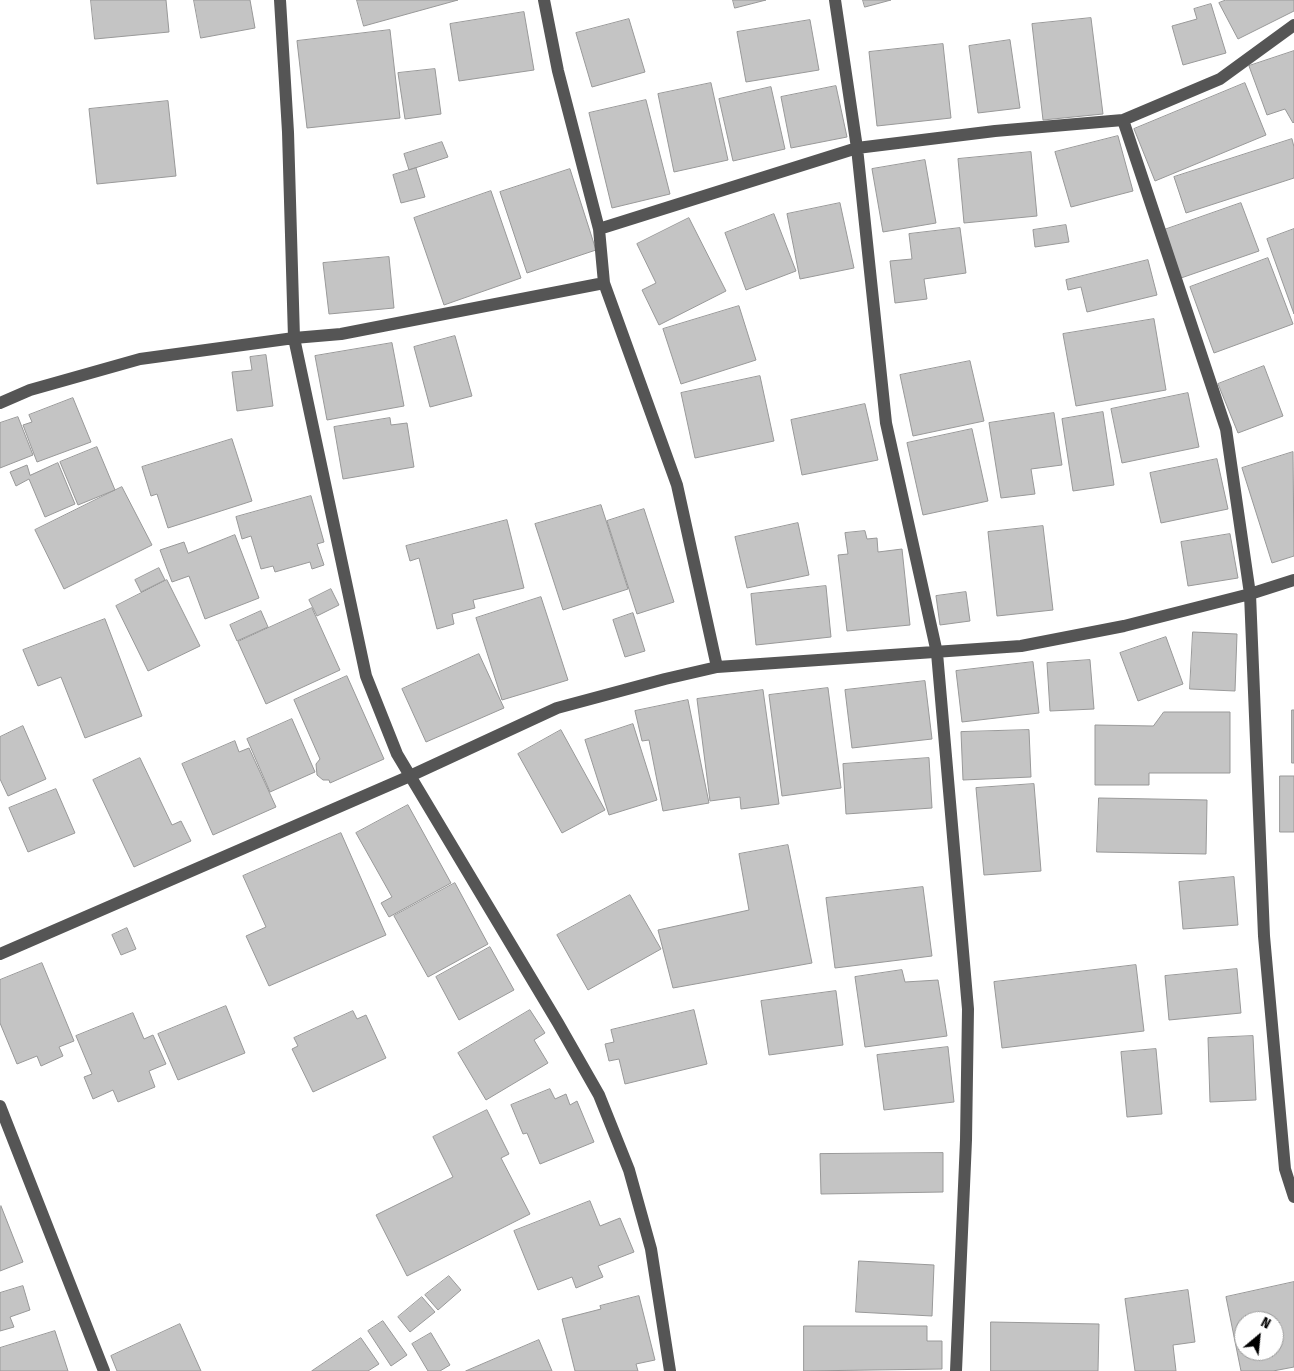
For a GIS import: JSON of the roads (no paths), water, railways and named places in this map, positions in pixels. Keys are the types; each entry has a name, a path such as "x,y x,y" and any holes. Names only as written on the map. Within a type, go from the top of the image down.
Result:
{"street":[{"path":"280,0 288,132 294,338 366,676 397,754 599,1095 629,1170 650,1250 670,1371"},
{"path":"544,0 558,71 599,229 604,283 677,485 718,667"},
{"path":"835,0 857,148 886,423 937,653 968,1009 966,1140 956,1371"},
{"path":"599,229 857,148 995,131 1123,120 1220,79 1294,25"},
{"path":"1123,120 1226,428 1250,594 1264,936 1285,1169 1294,1197"},
{"path":"0,403 30,390 140,358 294,338 342,334 604,283"},
{"path":"0,954 410,776 557,708 718,667 1021,646 1124,626 1250,594 1294,580"},
{"path":"0,1106 104,1371"}]}
